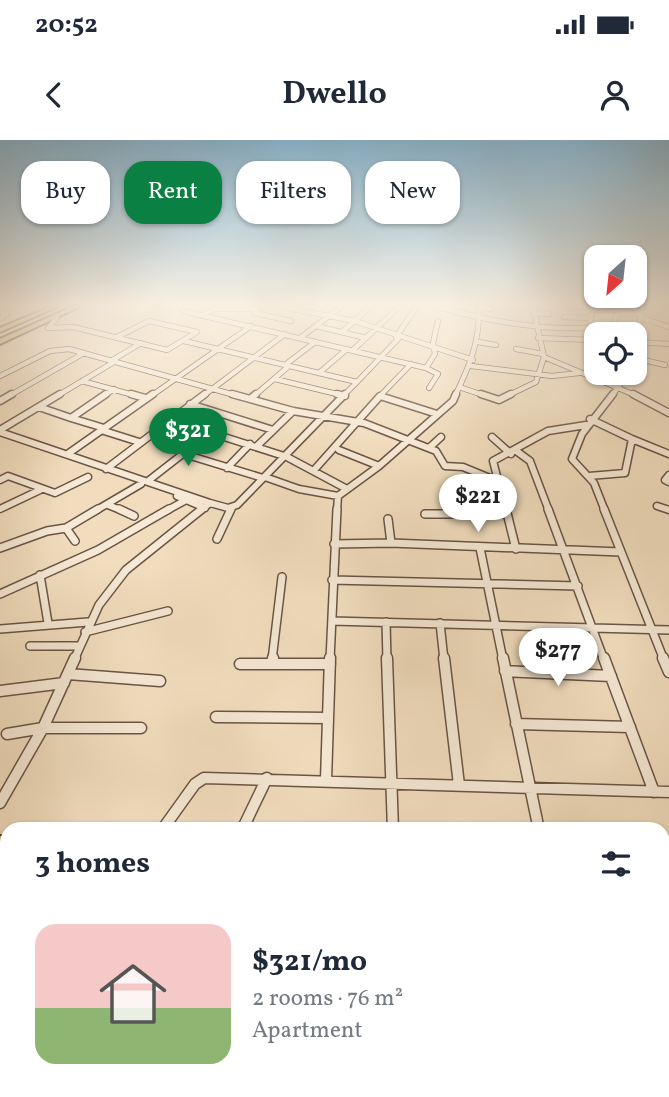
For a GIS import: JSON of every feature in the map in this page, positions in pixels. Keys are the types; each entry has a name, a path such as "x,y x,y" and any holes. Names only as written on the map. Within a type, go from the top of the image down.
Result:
{"street":[{"path":"0,376 53,351"},
{"path":"75,351 293,411 325,419 356,422 429,448 439,453 441,463 445,466 463,467 497,481"},
{"path":"0,431 129,351"},
{"path":"69,453 215,351"},
{"path":"224,351 357,382"},
{"path":"106,466 264,351"},
{"path":"250,400 304,351"},
{"path":"319,373 349,351"},
{"path":"353,351 426,368 438,374 429,388"},
{"path":"217,539 232,507 325,419 385,351"},
{"path":"426,368 435,351"},
{"path":"444,351 472,363 541,375 582,373"},
{"path":"326,780 332,580 338,496 345,488 379,466 451,403 462,388 476,351"},
{"path":"523,351 544,356 620,387 669,413"},
{"path":"462,388 499,400 533,385 541,375 542,351"},
{"path":"0,401 84,353"},
{"path":"647,361 665,365"},
{"path":"315,469 339,450 356,422 411,364"},
{"path":"275,379 345,396"},
{"path":"82,381 145,398"},
{"path":"620,387 588,422 572,457 590,476 669,672"},
{"path":"71,418 114,389"},
{"path":"380,396 437,414"},
{"path":"190,404 273,430"},
{"path":"38,407 139,442"},
{"path":"227,468 293,411"},
{"path":"171,420 287,457 315,469 345,488"},
{"path":"516,549 493,461 553,427 588,422 669,454"},
{"path":"0,431 106,466 186,500 208,506 232,507"},
{"path":"0,548 47,531 66,528 108,505 184,454 211,432"},
{"path":"429,448 441,437"},
{"path":"492,437 530,461 566,551 654,792"},
{"path":"590,476 618,476 625,473 632,439"},
{"path":"339,450 379,466"},
{"path":"184,454 299,489 338,496"},
{"path":"0,473 40,490 60,492 88,477"},
{"path":"669,475 665,480 669,482"},
{"path":"0,480 8,476"},
{"path":"144,482 208,506"},
{"path":"0,509 40,490"},
{"path":"0,594 98,551 186,500"},
{"path":"108,505 134,516"},
{"path":"0,803 43,728 88,622 126,570 208,506"},
{"path":"657,506 669,510"},
{"path":"425,514 506,514"},
{"path":"388,519 391,543"},
{"path":"66,528 75,541"},
{"path":"334,544 391,543 621,552"},
{"path":"481,548 537,822"},
{"path":"40,575 48,623"},
{"path":"272,663 282,577"},
{"path":"332,580 578,586"},
{"path":"85,632 169,611"},
{"path":"332,621 593,625 669,630"},
{"path":"0,629 48,623 88,622"},
{"path":"386,622 393,822"},
{"path":"440,623 459,785"},
{"path":"30,646 79,646"},
{"path":"240,664 330,664"},
{"path":"505,671 611,676"},
{"path":"0,691 66,679 160,681"},
{"path":"216,717 328,718"},
{"path":"516,724 630,727"},
{"path":"7,734 43,728 141,728"},
{"path":"168,822 195,784 204,778 669,792"},
{"path":"246,822 267,778"}]}
